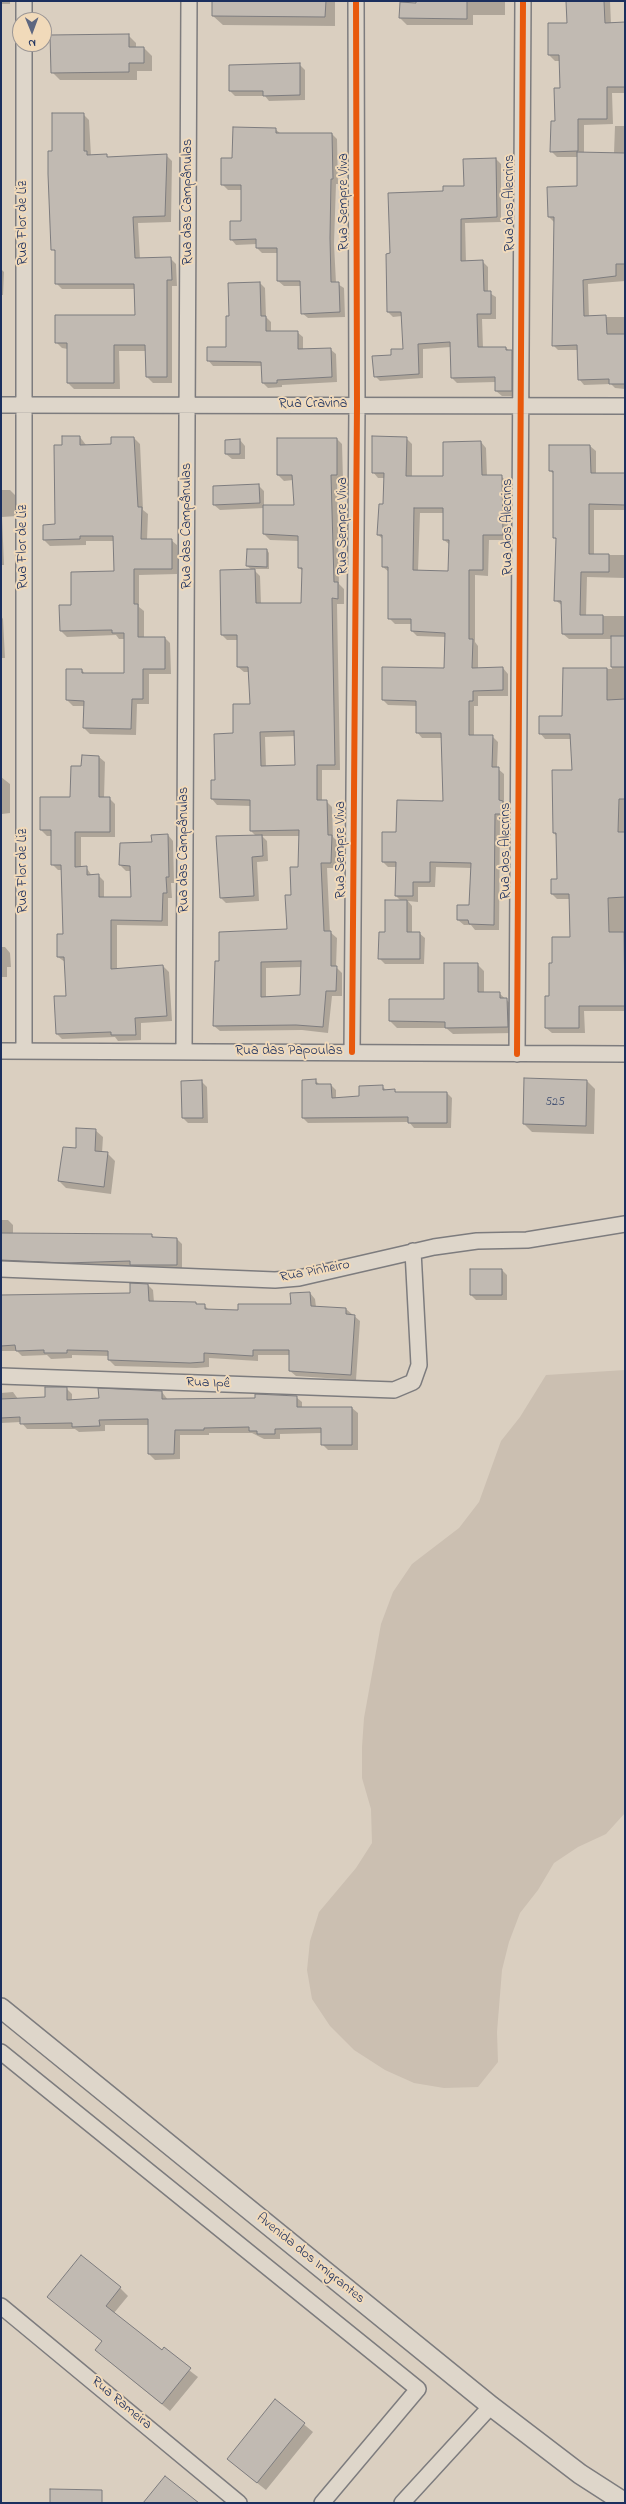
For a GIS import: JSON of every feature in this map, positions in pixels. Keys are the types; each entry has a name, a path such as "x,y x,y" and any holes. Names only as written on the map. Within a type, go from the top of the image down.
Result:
{"street":[{"path":"24,1 24,12"},
{"name":"Rua das Campânulas","path":"184,1051 189,1"},
{"name":"Rua Sempre Viva","path":"352,1052 357,404 356,1"},
{"name":"Rua dos Alecrins","path":"517,1054 522,404 523,1"},
{"name":"Rua Flor de Liz","path":"24,52 24,1050"},
{"name":"Rua Cravina","path":"1,405 188,406 522,404 625,406"},
{"name":"Rua das Papoulas","path":"1,1051 625,1054"},
{"name":"Rua Pinheiro","path":"1,1269 275,1280 299,1278 413,1251 477,1241 527,1240 625,1224"},
{"name":"Rua Ipê","path":"1,1376 394,1390 413,1382 418,1365 413,1251"},
{"name":"Avenida dos Imigrantes","path":"1,2008 491,2406 580,2474 625,2503"},
{"path":"1,2052 418,2389 322,2503"},
{"name":"Rua Rameira","path":"1,2306 239,2503"},
{"path":"402,2503 491,2406"}],"shaded area":[{"path":"625,1370 625,1813 606,1834 578,1847 554,1863 538,1890 520,1913 509,1942 502,1970 497,2032 498,2062 478,2087 444,2088 414,2083 385,2070 354,2050 330,2026 312,1999 307,1970 310,1941 319,1912 356,1868 372,1843 371,1809 362,1778 362,1747 364,1718 381,1624 393,1592 412,1564 459,1528 479,1502 501,1441 520,1417 546,1375"}],"building":[{"path":"212,1 326,1 325,17 212,16"},
{"path":"416,1 467,1 467,19 399,18 400,2 416,3"},
{"path":"566,1 604,1 605,23 625,22 625,87 607,87 607,119 578,119 578,151 550,152 551,121 555,121 554,88 560,88 559,55 548,55 548,23 567,23"},
{"path":"129,34 129,47 144,47 144,63 129,63 129,72 51,73 52,35"},
{"path":"300,63 300,95 263,96 263,91 229,91 229,65"},
{"path":"52,113 84,113 84,151 87,151 87,155 107,154 107,157 167,154 165,216 133,217 135,258 171,257 172,280 167,280 167,377 146,377 145,345 114,345 114,383 67,383 67,343 55,343 55,315 135,315 134,284 55,284 55,250 51,250 48,174 48,151 52,151"},
{"path":"233,127 276,128 276,133 332,133 333,179 331,179 331,282 339,282 340,312 301,314 300,281 277,281 277,248 256,248 256,239 230,240 230,221 241,221 241,185 221,185 221,158 232,158"},
{"path":"577,152 625,153 625,264 616,264 616,276 583,280 584,316 606,315 607,334 625,334 625,384 609,384 609,379 578,380 577,345 552,346 554,217 548,217 547,187 577,186"},
{"path":"496,158 497,217 461,219 461,261 483,260 484,291 491,291 491,314 477,314 478,347 506,347 506,350 512,350 512,391 495,391 495,377 451,378 450,342 418,344 419,374 374,377 372,356 391,355 391,349 403,349 401,312 387,312 386,254 390,253 388,193 443,191 443,186 464,186 463,159"},
{"path":"260,282 261,316 266,316 266,331 298,331 298,349 331,348 332,377 277,380 277,383 262,383 261,362 207,361 207,347 226,347 226,316 229,316 228,283"},
{"path":"62,436 80,436 80,445 111,444 111,437 134,437 138,507 142,507 141,539 172,539 172,569 134,569 134,604 138,604 138,637 165,637 165,669 143,669 143,699 132,699 131,729 83,728 84,701 66,700 66,669 82,669 82,673 124,673 124,633 112,633 112,630 60,631 59,605 71,605 71,572 114,571 113,536 80,536 80,539 43,540 43,525 55,524 54,445 62,445"},
{"path":"372,436 407,437 406,476 443,476 443,442 481,441 482,475 502,475 503,535 483,535 483,570 469,570 469,639 473,639 472,668 503,667 503,690 473,691 473,701 469,701 469,735 493,735 492,767 499,767 499,800 503,801 502,814 495,814 494,925 469,924 468,920 457,920 457,905 469,905 471,863 430,862 430,882 413,882 413,896 395,896 396,862 382,862 382,832 396,832 397,800 443,801 441,733 416,733 416,701 382,700 382,667 444,668 445,633 411,631 411,619 388,619 388,567 382,567 382,535 377,535 379,504 383,504 384,473 372,473","holes":["414,508 443,508 443,540 449,540 448,571 413,570"]},
{"path":"277,438 337,438 337,475 331,475 334,582 338,582 338,599 332,598 335,765 317,765 317,800 327,800 328,835 332,835 331,863 321,863 324,931 331,931 331,966 337,966 336,991 326,991 323,1027 296,1025 213,1026 215,961 219,961 219,932 287,929 285,895 291,895 290,867 298,867 299,830 250,831 250,800 211,799 211,780 215,780 214,734 233,733 233,704 250,704 248,667 237,667 237,635 221,635 220,570 255,569 256,603 301,603 302,568 298,568 298,536 263,534 263,505 294,505 292,475 277,475","holes":["294,731 295,765 261,766 260,732","301,961 300,995 261,997 261,962"]},
{"path":"240,439 240,454 225,454 225,440"},
{"path":"549,445 590,445 591,473 625,473 625,505 589,504 589,554 609,554 609,572 581,572 580,615 603,615 603,634 562,634 561,601 554,601 556,538 553,538 553,471 549,471"},
{"path":"259,484 260,503 213,505 213,486"},
{"path":"247,549 267,549 267,567 246,566"},
{"path":"611,636 625,636 625,667 611,667"},
{"path":"563,668 607,668 607,700 625,699 625,799 619,799 618,832 625,832 625,897 608,898 609,932 624,932 625,1006 579,1006 579,1028 545,1028 545,996 549,996 549,963 552,963 552,937 570,937 569,894 551,894 551,879 557,879 556,833 553,833 552,770 572,770 570,734 539,734 539,716 562,716"},
{"path":"82,755 99,756 99,797 110,797 110,832 75,832 75,867 87,866 87,875 99,874 99,897 131,897 130,866 119,865 120,843 152,842 151,835 168,834 169,877 166,877 167,893 163,893 162,921 111,920 111,969 163,965 167,1016 135,1018 136,1035 111,1035 111,1032 56,1034 54,996 66,996 64,957 57,957 57,934 63,934 61,865 51,865 51,830 40,830 40,797 70,797 71,766 81,766"},
{"path":"262,835 263,856 252,857 254,896 220,898 216,836"},
{"path":"385,900 407,900 407,932 420,932 420,959 378,959 379,932 385,932"},
{"path":"444,963 478,963 478,992 500,992 500,998 507,998 508,1027 445,1028 445,1022 389,1021 389,999 444,999"},
{"path":"524,1078 587,1080 586,1126 523,1124"},
{"path":"316,1079 316,1084 331,1084 332,1098 359,1096 359,1086 383,1085 383,1090 395,1089 395,1092 447,1092 447,1123 408,1123 408,1117 302,1118 302,1080"},
{"path":"202,1080 203,1118 182,1118 181,1081"},
{"path":"76,1128 96,1129 95,1151 108,1152 104,1187 58,1181 63,1147 76,1148"},
{"path":"1,1233 152,1234 152,1237 177,1238 177,1265 130,1265 130,1261 65,1263 1,1260"},
{"path":"470,1269 502,1269 502,1295 470,1295"},
{"path":"130,1283 148,1284 149,1301 196,1302 196,1304 205,1304 205,1309 238,1310 238,1304 291,1304 290,1293 310,1292 311,1306 346,1308 346,1314 355,1315 351,1375 289,1371 289,1350 253,1350 253,1356 204,1353 204,1362 190,1363 108,1360 108,1351 67,1350 67,1353 44,1353 44,1350 16,1351 15,1345 1,1346 1,1295 130,1293"},
{"path":"45,1387 67,1387 67,1400 99,1398 98,1388 162,1391 162,1399 255,1398 255,1394 297,1396 297,1407 352,1407 352,1445 321,1445 321,1428 275,1429 275,1434 257,1434 257,1431 249,1431 249,1427 204,1428 204,1430 175,1430 174,1454 148,1454 148,1419 99,1420 100,1426 72,1427 72,1423 20,1424 20,1417 1,1418 1,1399 45,1397"},
{"path":"81,2255 121,2287 106,2306 162,2350 164,2347 191,2368 162,2404 95,2350 102,2341 47,2297"},
{"path":"275,2399 305,2423 257,2483 227,2459"},
{"path":"165,2476 199,2503 143,2503"},
{"path":"50,2489 102,2490 102,2503 50,2503"}],"cycle path":[{"path":"352,1052 357,405 356,1"},
{"path":"517,1054 523,1"}]}
